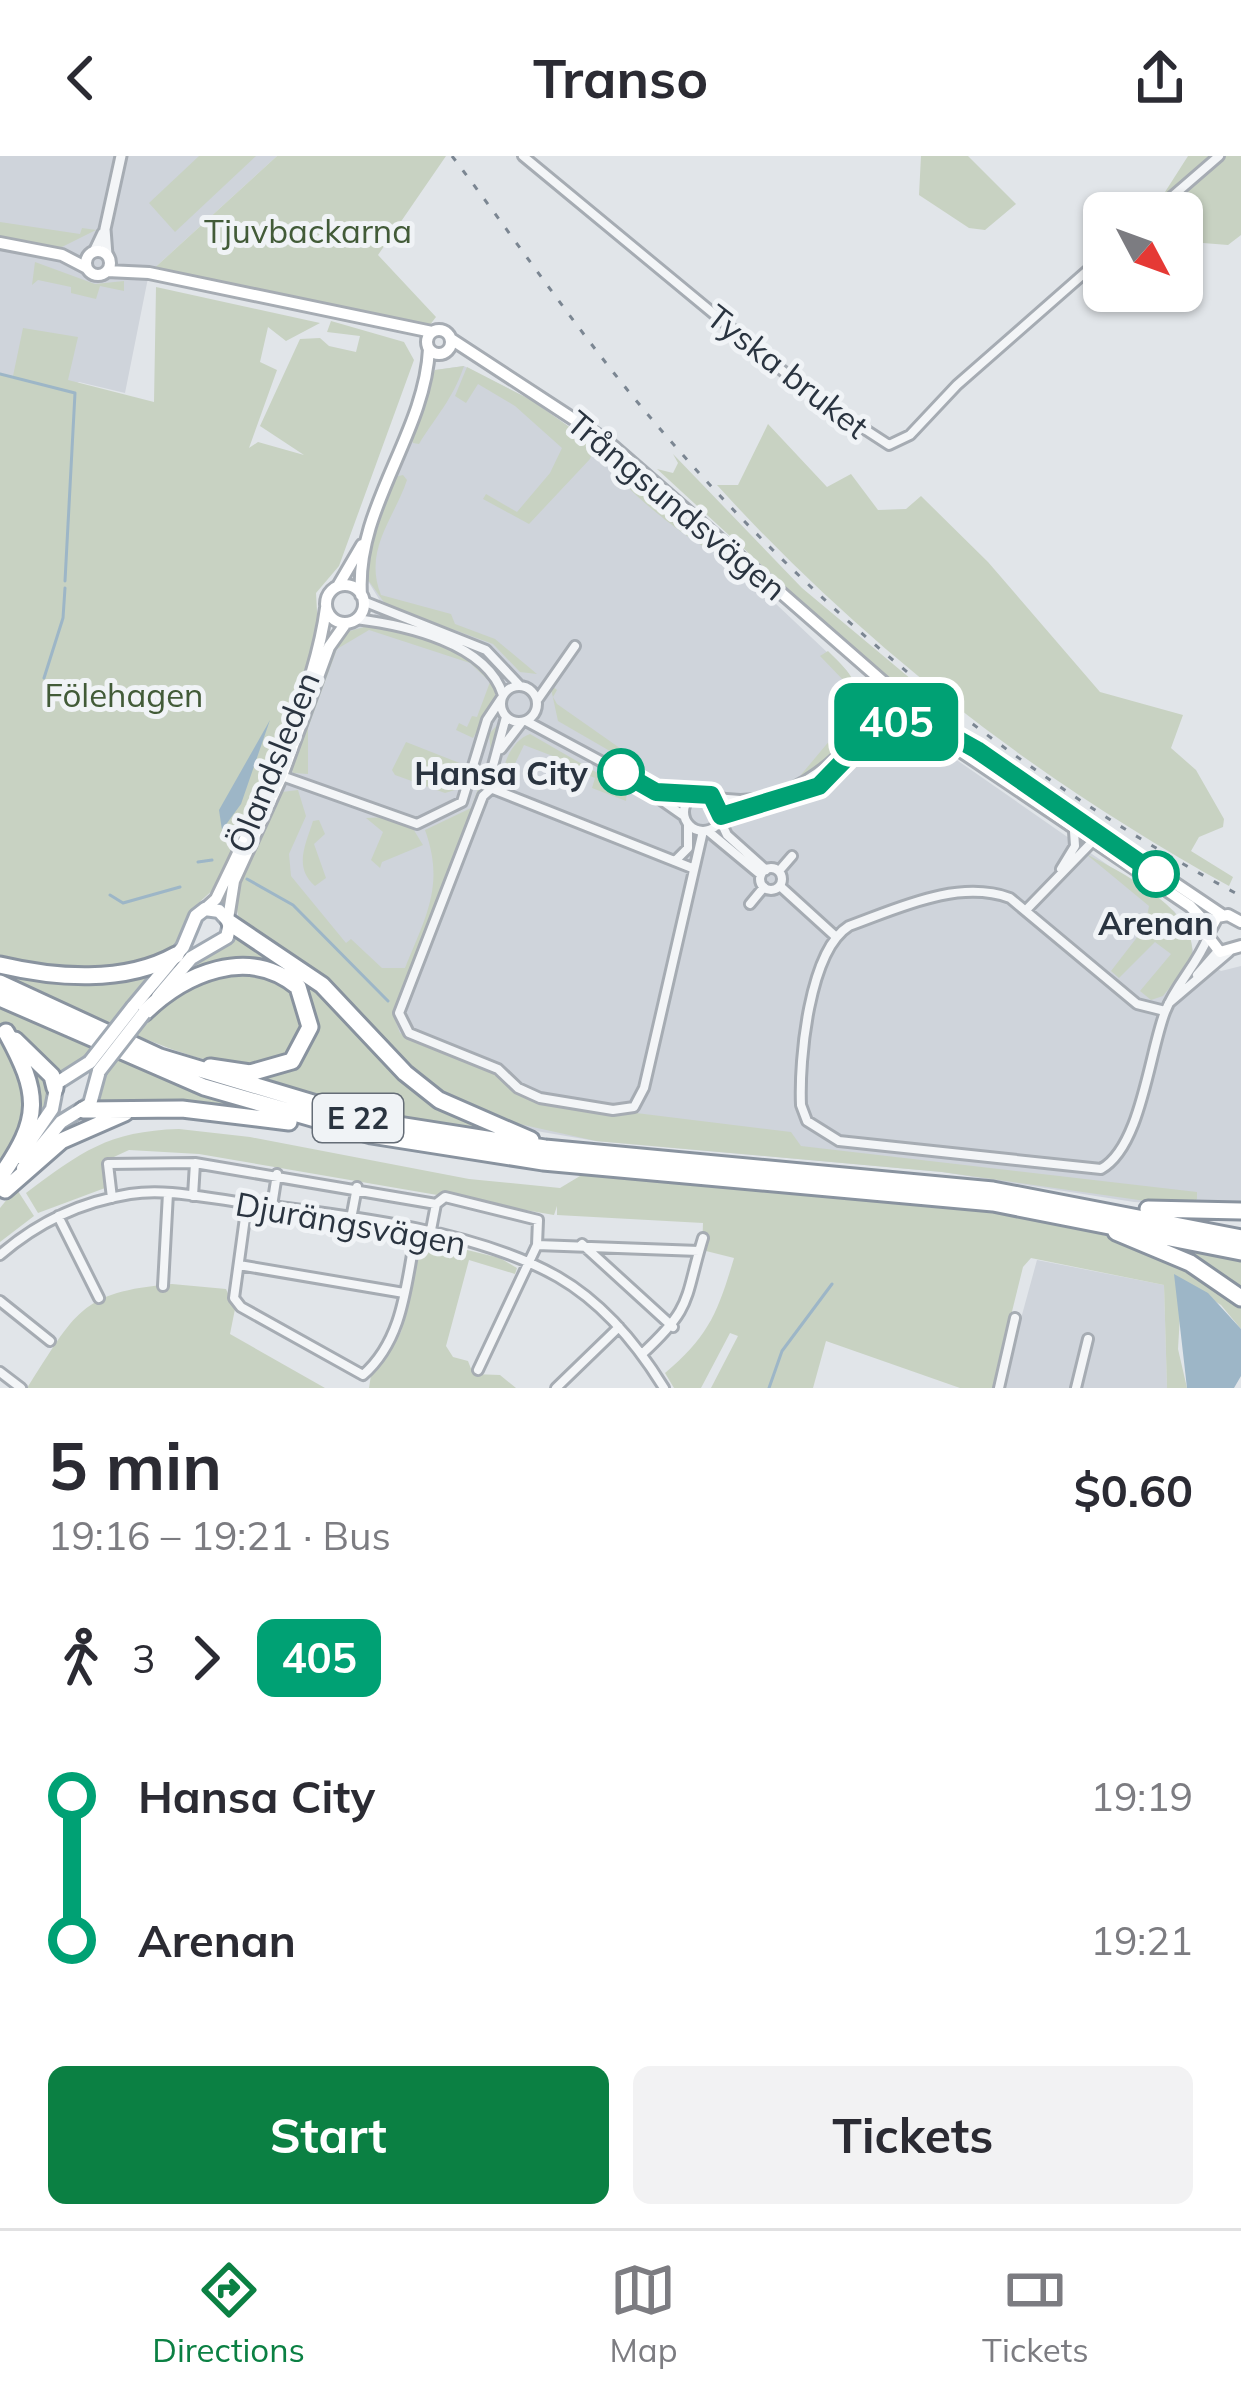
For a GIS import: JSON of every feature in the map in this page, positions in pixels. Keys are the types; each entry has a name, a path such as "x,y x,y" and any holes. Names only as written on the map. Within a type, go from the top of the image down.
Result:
{"highway":[{"path":"229,921 322,985 405,1073 439,1100 494,1127 563,1150"},
{"path":"0,965 38,973 99,975 150,966 176,955"},
{"path":"138,1010 189,978 238,967 290,980 308,1005 310,1027 303,1048 274,1070 238,1072 160,1057"},
{"name":"E 22","path":"0,983 160,1057 373,1121 563,1150 863,1174 1241,1238"},
{"name":"E 22","path":"0,998 187,1081 371,1135 542,1162 1055,1207 1241,1252"},
{"path":"3,1029 46,1069 55,1093"},
{"path":"1,1186 26,1136 34,1103 26,1070 3,1029"},
{"path":"1,1186 75,1132 140,1109"},
{"path":"78,1111 218,1112 371,1135"},
{"path":"1055,1207 1241,1211"},
{"path":"1055,1207 1164,1250 1241,1298"}],"main road":[{"path":"0,243 62,256 102,258 132,271 432,332"},
{"path":"62,256 96,275 102,258"},
{"path":"87,268 102,258"},
{"path":"384,322 429,348"},
{"name":"Trångsundsvägen","path":"432,332 442,331 480,361 608,441 861,668 901,692 906,703"},
{"name":"Ölandsleden","path":"1,1186 55,1093 94,1067 176,955 196,916 221,890 277,774 311,668 328,595 341,586 369,532 418,397 432,332"},
{"name":"Ölandsleden","path":"418,397 451,339"},
{"name":"Trångsundsvägen","path":"429,348 480,361"},
{"name":"Ölandsleden","path":"138,1010 191,958 227,937 234,881 329,647 351,621 362,598 369,532"},
{"path":"341,586 362,598"},
{"path":"326,608 331,617 351,621"},
{"name":"Trångsundsvägen","path":"861,668 878,713"},
{"path":"878,713 889,687"},
{"path":"878,713 902,718 906,703"},
{"path":"906,703 920,718 977,750 1165,879 1232,918 1208,933"},
{"path":"878,713 953,746 1169,895 1233,950"},
{"path":"206,909 229,921"},
{"name":"Ölandsleden","path":"1,1186 92,1100 94,1067"},
{"path":"55,1093 78,1111"}],"street":[{"path":"102,258 122,156"},
{"name":"Tyska bruket","path":"523,156 812,395 889,445 910,435 957,386 1083,275"},
{"path":"1178,192 1220,156"},
{"path":"362,598 486,650 537,703 552,730"},
{"path":"351,621 479,658 496,675 506,717 492,788 482,796 399,1013 403,1028 498,1069 518,1088 540,1098 625,1111 638,1103 705,830 720,818 819,786 878,713"},
{"path":"497,755 575,646"},
{"path":"277,774 417,824 462,802 483,731 502,697 552,672"},
{"path":"656,792 737,799 810,782 851,746 878,713"},
{"path":"483,731 506,717 552,730 656,792 686,819 764,872 778,871 792,856"},
{"path":"492,788 692,868"},
{"path":"675,861 684,858 688,848 686,819 691,797"},
{"path":"715,797 728,836 764,872 764,887 750,904"},
{"path":"1028,908 1075,846 1074,832"},
{"path":"1060,870 1091,843"},
{"path":"778,871 780,886 835,936"},
{"path":"764,887 780,886"},
{"path":"1167,1007 1137,1004 1028,908 991,890 968,890 887,913 835,936 815,986 800,1089 807,1121 821,1134 839,1141 1101,1168 1123,1149 1167,1007 1197,963 1208,933"},
{"path":"1167,1007 1233,950"},
{"path":"193,1196 195,1163"},
{"path":"112,1198 108,1164 195,1163 436,1204"},
{"path":"272,1206 277,1174"},
{"path":"351,1219 357,1187"},
{"path":"163,1286 168,1193"},
{"name":"Djurängsvägen","path":"0,1255 58,1216 112,1198 168,1193 416,1232 526,1263 577,1290 620,1327 664,1388"},
{"path":"430,1235 436,1204 445,1197 538,1220 536,1245 478,1370"},
{"path":"248,1203 234,1298 241,1307 363,1375 382,1358 398,1325 416,1232"},
{"path":"58,1216 99,1298"},
{"path":"642,1354 673,1327 689,1302 703,1238"},
{"path":"582,1244 673,1327"},
{"path":"536,1245 699,1251"},
{"path":"238,1265 404,1293"},
{"path":"0,1301 50,1341"},
{"path":"999,1388 1016,1318"},
{"path":"556,1388 620,1327"},
{"path":"1076,1388 1088,1339"},
{"path":"0,1372 21,1388"}],"shaded area":[{"path":"0,156 277,156 149,273 125,393 79,382 65,389 0,374"},
{"path":"464,366 531,400 595,445 741,571 847,671 858,695 851,719 874,737 913,739 951,756 1174,911 1188,929 1194,955 1221,971 1241,966 1241,1207 1134,1202 942,1172 596,1141 530,1130 487,1117 237,918 243,871 277,800 331,651 352,627 371,625 379,599 363,573 426,391 435,370"},
{"path":"1037,1260 1164,1285 1167,1388 1002,1388"}],"green space":[{"path":"199,156 256,156 175,232 149,203"},
{"name":"Tjuvbackarna","path":"277,156 446,156 378,255 436,317 426,330 149,273"},
{"path":"921,156 968,156 1016,204 985,230 969,228 919,195"},
{"path":"1188,156 1241,156 1241,235 1228,245 1203,243 1203,192 1165,192"},
{"path":"0,222 80,234 82,228 96,230 60,248 0,236"},
{"path":"35,262 95,284 124,281 124,291 100,286 96,299 71,293 71,287 38,280 32,285"},
{"name":"Fölehagen","path":"156,287 320,323 286,341 268,327 260,362 277,370 249,448 258,442 304,455 260,426 300,339 320,338 329,346 356,352 360,336 327,332 331,321 404,342 414,360 339,566 316,593 318,629 308,665 259,797 217,886 191,910 178,945 80,1065 59,1073 48,1086 47,1109 0,1172 0,374 13,376 23,328 78,337 68,380 154,402"},
{"path":"464,366 444,407 419,444 413,443 410,433 435,370"},
{"path":"467,367 531,400 595,445 590,459 529,524 483,499 486,494 517,512 550,473 562,448 515,406 478,384 466,403 455,396"},
{"path":"768,424 827,487 851,474 878,510 906,509 921,496 988,562 1100,692 1183,715 1171,748 1196,770 1224,819 1223,827 1199,837 1191,851 1233,877 1229,886 1089,801 956,707 773,544 717,485 738,485"},
{"path":"605,453 714,551 670,524 633,492"},
{"path":"673,454 802,588 960,720 950,727 879,673 657,469 673,473 678,463"},
{"path":"403,475 407,480 378,549 376,579 381,595 451,614 455,624 495,639 537,674 520,672 493,644 386,605 363,573 394,477"},
{"path":"371,625 446,648 482,669 493,682 495,696 489,712 473,738 456,730 459,723 467,727 472,716 477,717 490,682 470,663 369,630 337,649 308,728 308,774 293,773 290,765 331,651 343,633"},
{"path":"828,651 852,679 857,702 840,740 821,763 800,776 846,721 838,714 851,699 841,690 846,683 820,656"},
{"path":"550,684 557,690 553,697 557,704 644,765 641,769 558,721"},
{"path":"499,723 485,781 394,1017 400,1033 493,1071 534,1101 618,1116 636,1113 791,1132 801,1146 1197,1192 1197,1199 1188,1207 942,1172 596,1141 487,1117 439,1094 243,926 237,895 255,839 282,792 298,790 306,816 289,854 291,876 346,943 351,939 382,968 405,968 433,884 425,830 471,808 491,753 489,734"},
{"path":"530,734 627,790 626,801 592,788 595,778 563,765 563,760 524,745 505,784 509,755"},
{"path":"406,742 462,764 468,773 465,787 445,793 395,775 392,770"},
{"path":"387,817 412,827 423,845 382,862 380,868 371,860 383,832 366,818"},
{"path":"319,820 325,834 314,844 326,878 315,886 304,871 303,855 313,821"},
{"path":"1086,854 1158,897 1186,927 1192,944 1190,962 1163,996 1151,1000 1140,991 1171,954 1155,942 1119,978 1111,971 1145,927 1149,906"},
{"path":"236,936 314,983 454,1114 506,1136 409,1121 234,1076 270,1075 298,1062 308,1050 314,1022 304,994 282,970 186,975"},
{"path":"225,972 273,981 299,1003 306,1016 293,1053 273,1061 233,1064 193,1056 133,1034 175,992"},
{"path":"114,1059 273,1116 98,1104 101,1080"},
{"path":"179,1129 250,1137 469,1179 560,1188 585,1173 744,1183 929,1199 1021,1214 1107,1236 1181,1266 1241,1306 1241,1329 1221,1305 1182,1281 1178,1349 1187,1388 1167,1388 1164,1285 1031,1258 1023,1267 993,1388 960,1388 826,1341 813,1388 711,1388 738,1336 730,1333 701,1388 674,1388 665,1373 710,1322 734,1258 702,1250 703,1223 557,1215 557,1206 554,1215 199,1154 129,1150 103,1162 109,1184 105,1188 38,1213 26,1193 97,1146 133,1134"},
{"path":"16,1188 34,1216 0,1242 0,1208"},
{"path":"1137,1235 1241,1259 1241,1292"},
{"path":"430,1241 500,1258 517,1268 515,1274 469,1260 446,1346 453,1357 468,1361 473,1374 500,1375 516,1388 369,1388 371,1375 401,1332 419,1246"},
{"path":"172,1284 226,1289 235,1309 230,1334 325,1388 27,1388 83,1311 117,1293"}],"water":[{"path":"270,720 241,804 222,830 219,810"},
{"path":"1174,1274 1208,1293 1241,1329 1241,1376 1234,1388 1187,1388"}],"waterway":[{"path":"0,374 75,393 65,581"},
{"path":"44,678 63,618 65,588"},
{"path":"198,862 212,860"},
{"path":"247,879 293,905 388,1001"},
{"path":"110,895 123,903 180,887"},
{"path":"769,1388 782,1351 832,1284"}],"railway":[{"path":"452,156 644,410 708,483 846,619 919,682 1075,797 1241,896"}],"bus line":[{"name":"405","path":"621,772 656,792 711,795 720,803 721,816 819,786 855,749 902,718 906,703 913,714 977,750 1156,874"}],"place":[{"name":"Hansa City","path":"621,772"},
{"name":"Arenan","path":"1156,874"}]}
